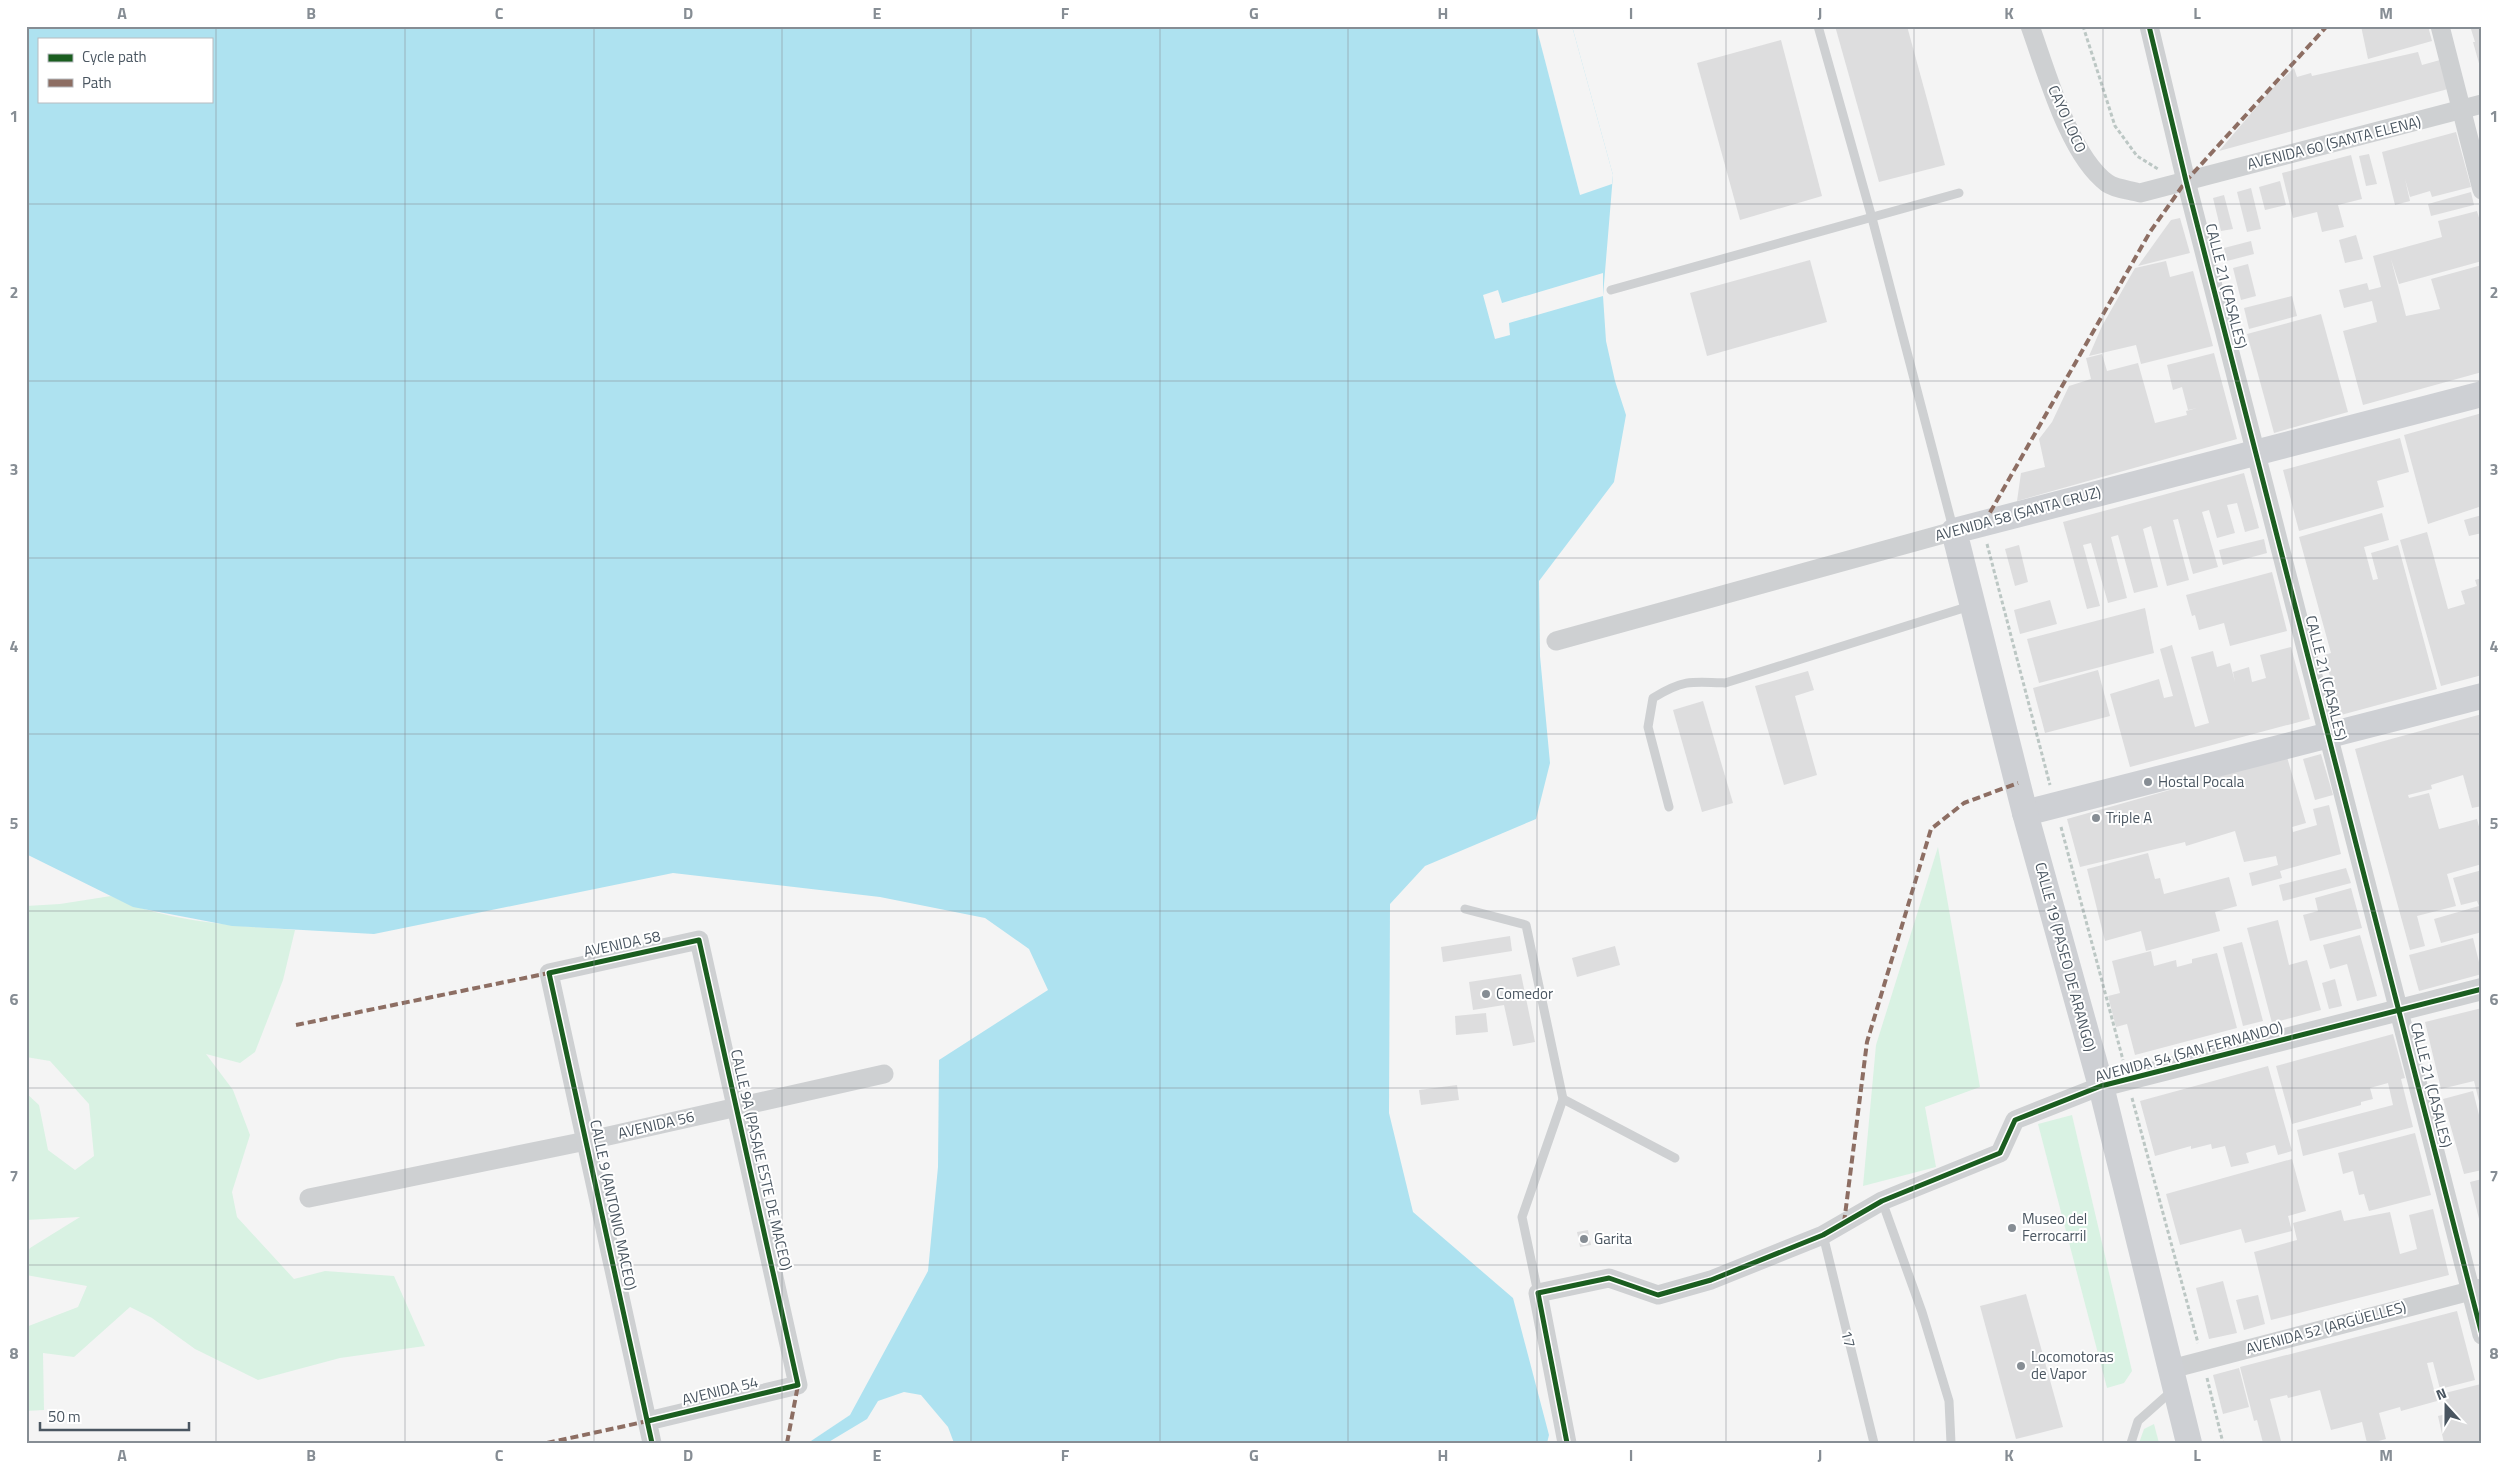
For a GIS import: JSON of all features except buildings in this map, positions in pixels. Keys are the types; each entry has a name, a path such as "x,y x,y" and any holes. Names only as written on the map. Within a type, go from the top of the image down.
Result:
{"main road":[{"name":"AVENIDA 58 (SANTA CRUZ)","path":"1954,531 2255,451 2482,394"},
{"name":"CALLE 19 (PASEO DE ARANGO)","path":"1954,531 2025,813 2101,1086 2189,1443"},
{"path":"2025,813 2482,696"}],"street":[{"name":"CAYO LOCO","path":"2030,26 2055,95 2085,161 2108,184 2140,194 2186,181"},
{"name":"CALLE 21 (CASALES)","path":"2149,26 2186,181 2399,1011 2476,1289 2482,1335"},
{"path":"2440,26 2482,190"},
{"name":"AVENIDA 60 (SANTA ELENA)","path":"2186,181 2482,104"},
{"name":"AVENIDA 58 (SANTA CRUZ)","path":"1556,642 1954,531"},
{"name":"AVENIDA 58","path":"549,973 699,940"},
{"name":"CALLE 9A (PASAJE ESTE DE MACEO)","path":"699,940 798,1384"},
{"name":"CALLE 9 (ANTONIO MACEO)","path":"549,973 652,1443"},
{"name":"AVENIDA 54 (SAN FERNANDO)","path":"1538,1293 1609,1278 1658,1295 1711,1280 1823,1235 1882,1201 2000,1153 2015,1120 2101,1086 2482,989"},
{"name":"AVENIDA 56","path":"309,1198 586,1141 884,1074"},
{"name":"AVENIDA 52 (ARGÜELLES)","path":"2173,1378 2203,1360 2476,1289"},
{"path":"1538,1293 1567,1443"},
{"name":"AVENIDA 54","path":"648,1421 798,1384"}],"lane":[{"path":"1818,26 1872,218 1954,531"},
{"path":"1611,290 1959,193"},
{"path":"1670,807 1648,727 1652,698 1675,684 1699,682 1725,684 1972,605"},
{"path":"1465,909 1526,925 1562,1099 1522,1217 1538,1293"},
{"path":"1562,1099 1676,1158"},
{"path":"1882,1201 1922,1312 1949,1401 1950,1443"},
{"name":"17","path":"1823,1235 1874,1443"},
{"path":"2131,1443 2138,1421 2173,1378"}],"path":[{"path":"2083,26 2115,126 2137,156 2186,181"},
{"path":"1992,541 1986,544 1988,555 2203,1360 2223,1443"}],"green space":[{"path":"1938,847 1980,1087 1925,1107 1936,1167 1863,1186 1876,1045"},
{"path":"111,896 154,912 177,917 225,924 295,930 283,980 255,1052 240,1063 206,1054 233,1090 250,1135 232,1192 237,1217 294,1279 325,1271 394,1276 425,1346 340,1358 258,1380 195,1349 152,1318 130,1307 74,1357 43,1353 44,1410 26,1411 26,1327 78,1307 87,1286 26,1275 26,1255 30,1248 80,1217 26,1220 26,1093 39,1105 48,1150 75,1170 94,1156 89,1104 50,1061 26,1057 26,906 60,904"},
{"path":"2072,1115 2132,1371 2124,1383 2107,1388 2038,1124"},
{"path":"2154,1424 2159,1443 2139,1443 2144,1429"}],"water":[{"path":"26,26 1572,26 1613,175 1603,296 1606,341 1615,381 1626,415 1614,482 1539,581 1540,656 1550,763 1536,819 1425,866 1390,904 1389,1113 1413,1212 1513,1298 1549,1435 1547,1443 954,1443 948,1427 921,1395 904,1392 878,1401 867,1419 827,1443 808,1443 850,1415 928,1271 938,1167 939,1060 1048,990 1029,949 985,918 880,897 673,873 374,934 232,926 133,907 26,854"}],"pier":[{"path":"1536,26 1572,26 1613,175 1612,184 1580,195"},
{"path":"1603,273 1603,296 1509,323 1510,335 1495,339 1483,295 1498,290 1502,303"}],"marked path":[{"path":"1984,523 2150,232 2186,181 2327,26"},
{"path":"1844,1223 1867,1042 1931,829 1964,803 2018,783"},
{"path":"296,1025 549,973"},
{"path":"787,1443 798,1385"},
{"path":"547,1443 648,1421"}],"cycle path":[{"path":"2149,26 2186,181 2482,1335"},
{"path":"648,1421 798,1385 699,940 549,973 652,1443"},
{"path":"1567,1443 1538,1293 1609,1278 1658,1295 1711,1280 1823,1235 1882,1201 2000,1153 2015,1120 2101,1086 2482,989"}],"place":[{"name":"Hostal Pocala","path":"2148,782"},
{"name":"Triple A","path":"2096,818"},
{"name":"Comedor","path":"1486,994"},
{"name":"Museo del Ferrocarril","path":"2012,1228"},
{"name":"Garita","path":"1584,1239"},
{"name":"Locomotoras de Vapor","path":"2021,1366"}]}
